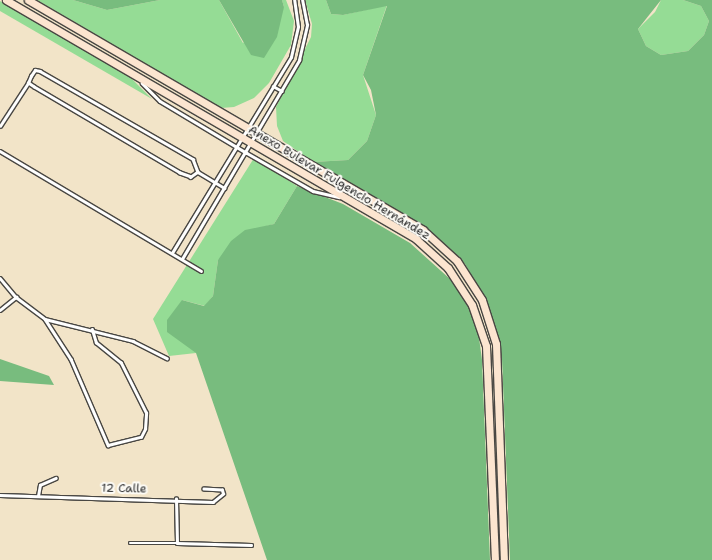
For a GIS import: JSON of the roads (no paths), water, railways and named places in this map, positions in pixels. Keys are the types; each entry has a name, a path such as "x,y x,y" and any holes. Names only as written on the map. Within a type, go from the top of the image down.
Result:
{"main road":[{"name":"Anexo Bulevar Fulgencio Hernández","path":"6,0 252,145 348,199 433,253 461,286 475,312 488,368 494,560"},
{"name":"Anexo Bulevar Fulgencio Hernández","path":"28,0 246,129 422,230 451,256 470,280 491,321 499,367 504,560"}],"lane":[{"path":"172,253 291,57 296,41 294,0"},
{"path":"182,260 258,135 299,60 305,41 307,25 302,0"},
{"path":"0,126 35,70 40,71 193,159 198,172 225,188"},
{"path":"138,78 160,101 236,147 313,191 348,199"},
{"path":"28,83 180,173 191,177 198,172"},
{"path":"274,86 282,92"},
{"path":"0,151 201,271"},
{"path":"0,278 16,297 45,319 72,359 108,445 141,437 145,430 146,413 121,363 95,342 92,330"},
{"path":"0,310 16,297"},
{"path":"45,319 134,341 167,358"},
{"path":"38,496 40,485 56,478"},
{"name":"12 Calle","path":"0,495 176,499 212,502 223,494 222,490 204,489"},
{"path":"176,499 177,543"},
{"path":"130,544 251,545"}]}
